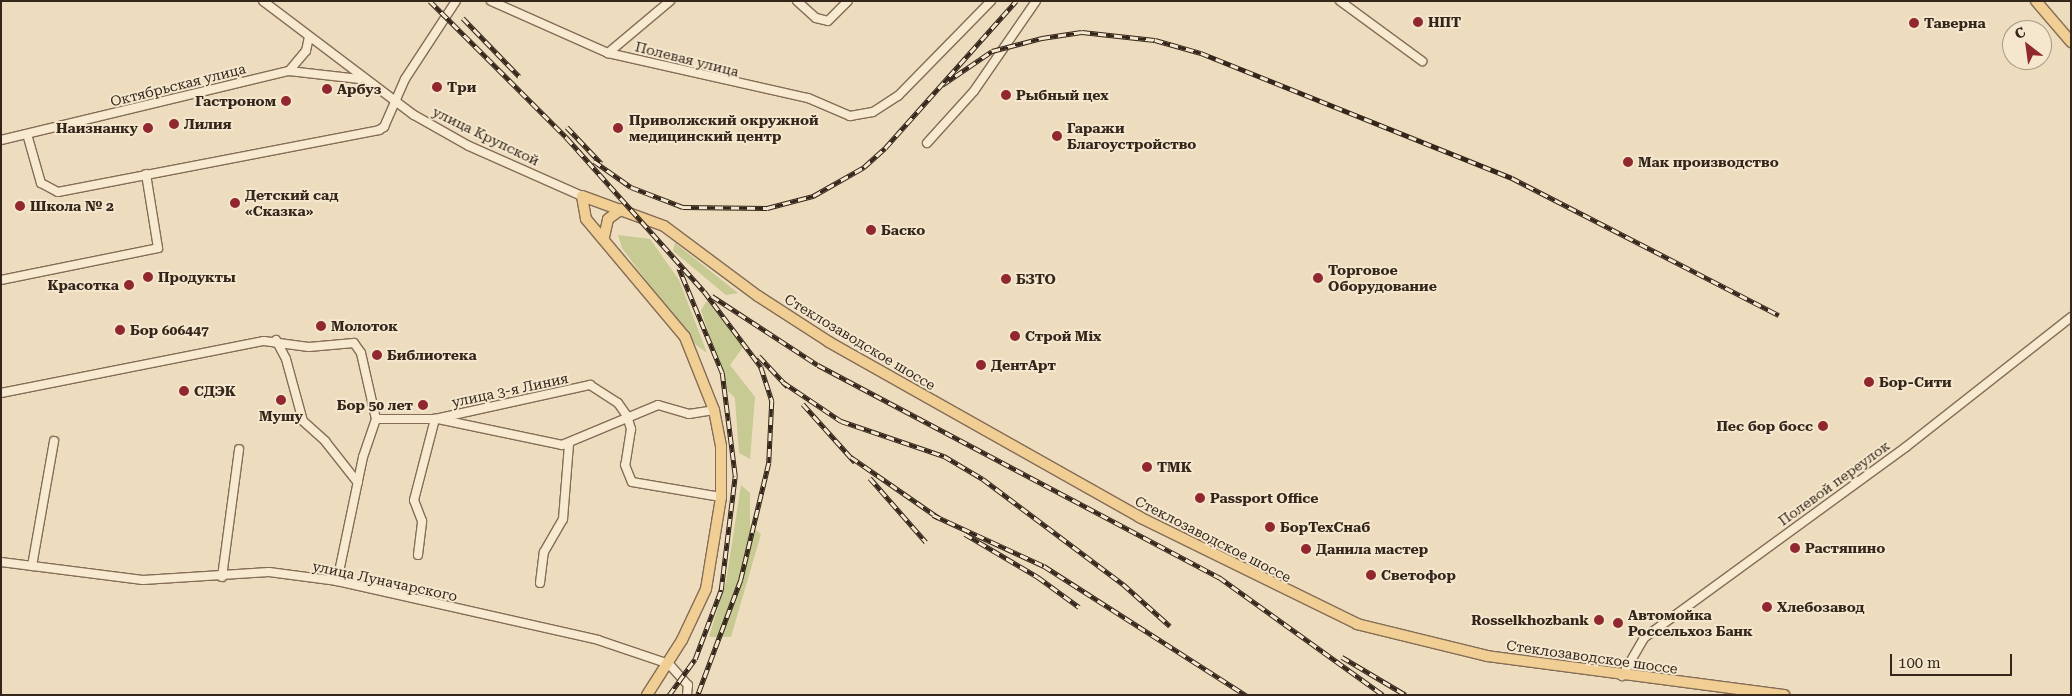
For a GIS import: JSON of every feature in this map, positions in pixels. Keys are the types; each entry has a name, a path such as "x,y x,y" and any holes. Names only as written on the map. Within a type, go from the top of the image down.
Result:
{"main road":[{"path":"2036,1 2071,42"},
{"path":"582,196 582,210 684,337 714,410 722,460 721,496 706,589 669,664 647,695"},
{"name":"улица Крупской","path":"582,196 622,209 664,226 691,245"},
{"path":"604,238 608,219 622,209"},
{"name":"Стеклозаводское шоссе","path":"691,245 758,296 829,342 1139,517 1318,608 1426,644 1622,676 1784,695"}],"street":[{"name":"улица Крупской","path":"263,1 361,79 394,102 469,146 582,196"},
{"path":"27,134 41,183 50,192 378,130 456,1"},
{"name":"Полевая улица","path":"491,1 608,53 808,98 850,116 883,107 991,1"},
{"path":"608,53 670,1"},
{"path":"797,1 816,18 828,20 848,1"},
{"path":"927,143 974,91 1036,1"},
{"path":"1340,1 1422,62"},
{"path":"289,71 306,51 309,37"},
{"name":"Октябрьская улица","path":"1,140 289,71 361,79"},
{"path":"1,280 158,248 146,174"},
{"name":"Полевой переулок","path":"1622,676 1644,638 1906,447 2071,317"},
{"path":"276,340 286,359 303,421 325,440 358,482"},
{"path":"1,393 276,340 309,347 349,342 361,353 376,419 368,438 337,581"},
{"name":"улица 3-я Линия","path":"376,419 435,418 590,385 618,403 627,416"},
{"path":"540,583 544,552 563,518 569,444 627,416 664,404 689,414 714,410"},
{"path":"627,416 632,429 624,465 632,482 721,496"},
{"path":"418,555 422,521 414,500 435,418"},
{"name":"улица 3-я Линия","path":"435,418 569,444"},
{"path":"32,566 54,441"},
{"path":"222,577 239,449"},
{"name":"улица Луначарского","path":"1,562 143,580 222,577 269,572 337,581 570,632 669,664"},
{"path":"669,664 688,685 687,695"}],"green space":[{"path":"618,235 650,239 679,280 707,353 691,341 622,248"},
{"path":"675,243 738,293 726,295 673,251"},
{"path":"707,301 743,347 730,365 755,397 750,459 739,453 735,398 728,391 701,310"},
{"path":"741,485 750,493 750,526 761,534 731,637 709,637 726,582"}],"railway":[{"path":"430,1 567,138 704,291 761,367 772,401 769,463 741,580 698,695"},
{"path":"594,161 631,187 683,207 767,208 813,196 864,167 885,148 1016,1"},
{"path":"463,18 519,76"},
{"path":"942,85 992,51 1042,38 1082,32 1155,40 1201,53 1512,178 1779,315"},
{"path":"567,127 601,163"},
{"path":"669,695 695,659 721,590 735,476 722,373 679,269"},
{"path":"712,296 818,365 1219,577 1383,695"},
{"path":"759,356 788,387"},
{"path":"783,382 841,421 944,456 983,479 1123,584 1170,626"},
{"path":"803,404 855,462"},
{"path":"851,457 939,518"},
{"path":"870,478 926,542"},
{"path":"933,515 1044,566 1246,695"},
{"path":"965,534 1038,577 1079,607"},
{"path":"1342,657 1406,695"}],"place":[{"name":"НПТ","path":"1418,22"},
{"name":"Таверна","path":"1914,23"},
{"name":"Три","path":"437,87"},
{"name":"Арбуз","path":"327,89"},
{"name":"Рыбный цех","path":"1006,95"},
{"name":"Гастроном","path":"286,101"},
{"name":"Лилия","path":"174,124"},
{"name":"Наизнанку","path":"148,128"},
{"name":"Приволжский окружной медицинский центр","path":"618,128"},
{"name":"Гаражи Благоустройство","path":"1057,136"},
{"name":"Мак производство","path":"1628,162"},
{"name":"Детский сад «Сказка»","path":"235,203"},
{"name":"Школа № 2","path":"20,206"},
{"name":"Баско","path":"871,230"},
{"name":"Продукты","path":"148,277"},
{"name":"Торговое Оборудование","path":"1318,278"},
{"name":"БЗТО","path":"1006,279"},
{"name":"Красотка","path":"129,285"},
{"name":"Молоток","path":"321,326"},
{"name":"Бор 606447","path":"120,330"},
{"name":"Строй Mix","path":"1015,336"},
{"name":"Библиотека","path":"377,355"},
{"name":"ДентАрт","path":"981,365"},
{"name":"Бор-Сити","path":"1869,382"},
{"name":"СДЭК","path":"184,391"},
{"name":"Мушу","path":"281,400"},
{"name":"Бор 50 лет","path":"423,405"},
{"name":"Пес бор босс","path":"1823,426"},
{"name":"ТМК","path":"1147,467"},
{"name":"Passport Office","path":"1200,498"},
{"name":"БорТехСнаб","path":"1270,527"},
{"name":"Растяпино","path":"1795,548"},
{"name":"Данила мастер","path":"1306,549"},
{"name":"Светофор","path":"1371,575"},
{"name":"Хлебозавод","path":"1767,607"},
{"name":"Rosselkhozbank","path":"1599,620"},
{"name":"Автомойка Россельхоз Банк","path":"1618,623"}]}
